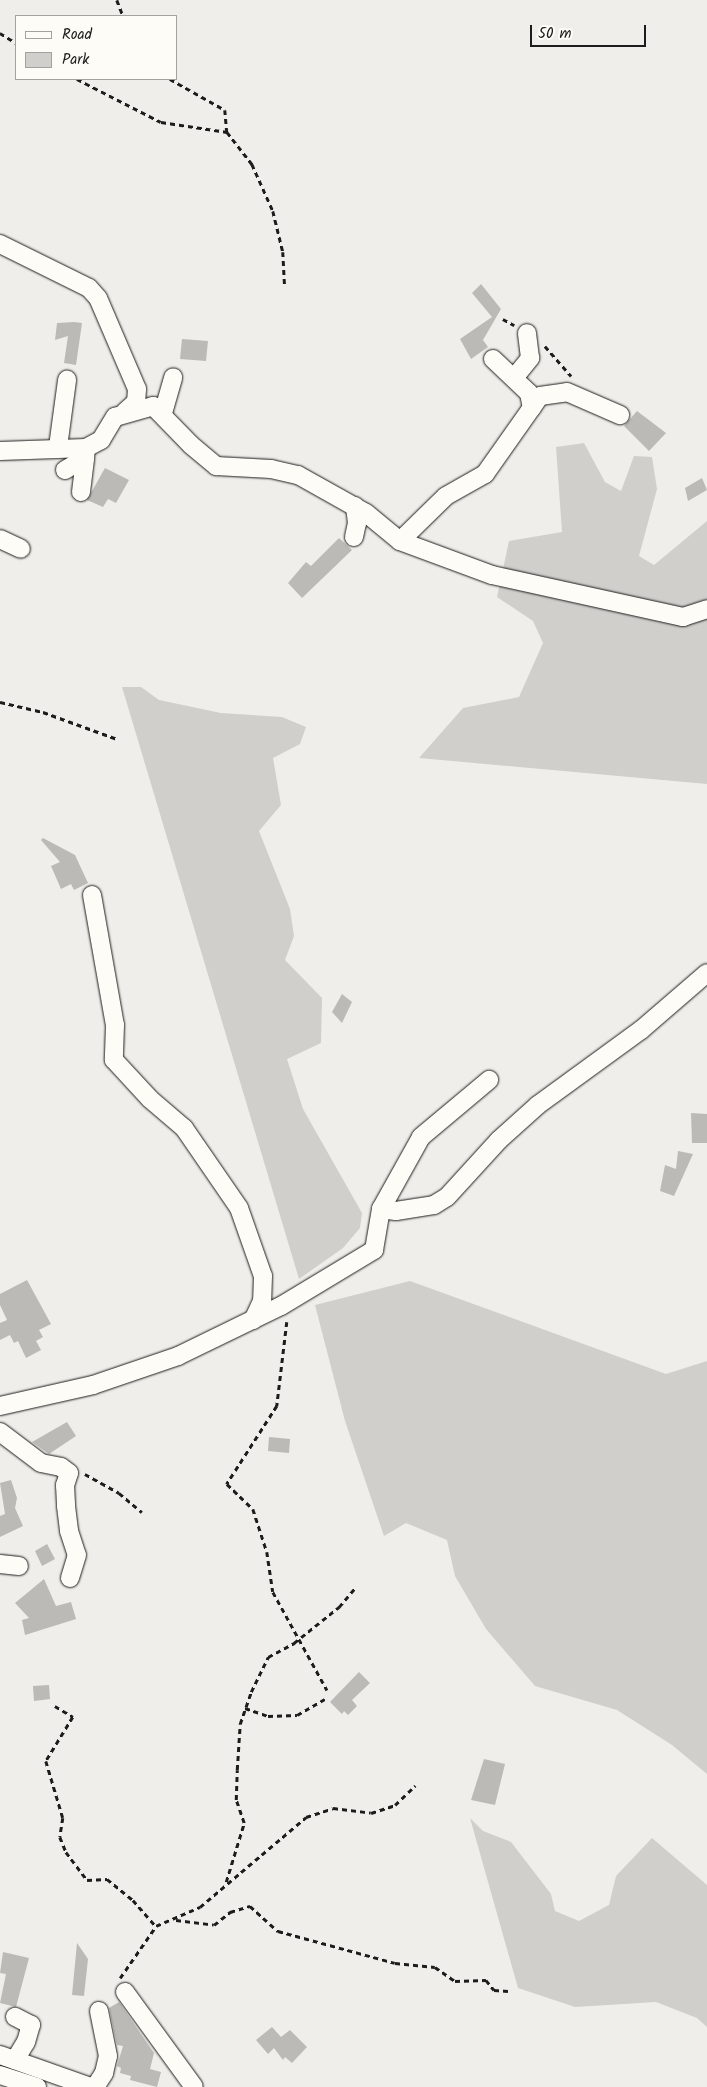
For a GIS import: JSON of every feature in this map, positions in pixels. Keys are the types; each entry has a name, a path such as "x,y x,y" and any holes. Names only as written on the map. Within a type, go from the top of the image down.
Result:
{"street":[{"path":"0,244 89,288 98,298 137,389 136,402 125,412"},
{"path":"514,378 530,358 527,333"},
{"path":"493,359 529,392 532,408"},
{"path":"163,412 173,377"},
{"path":"58,447 67,380"},
{"path":"400,541 446,496 485,474 540,396 567,392 620,415"},
{"path":"65,470 101,440 115,417 125,412 154,406 163,412 191,445 216,466 270,469 298,475 354,506 400,541 492,575 684,617 707,609"},
{"path":"0,451 58,447 86,453"},
{"path":"81,492 86,453"},
{"path":"354,506 357,523 354,537"},
{"path":"0,539 21,549"},
{"path":"92,895 114,1025 114,1060 150,1099 184,1128 239,1208 263,1276 259,1317"},
{"path":"381,1209 396,1211 434,1205 447,1197 500,1140 538,1105 641,1030 707,973"},
{"path":"0,1406 92,1386 178,1356 259,1317 374,1250 381,1209 421,1137 489,1080"},
{"path":"0,1432 41,1463 61,1467 69,1473 65,1484 66,1506 69,1531 77,1555 70,1578"},
{"path":"0,1564 19,1566"},
{"path":"124,1992 194,2087"},
{"path":"95,2087 104,2073 108,2056 99,2011"},
{"path":"7,2058 26,2042 31,2024 15,2017"},
{"path":"7,2058 91,2087"},
{"path":"0,2075 37,2087"}],"path":[{"path":"117,0 123,15"},
{"path":"0,33 15,43"},
{"path":"79,80 161,122 227,132"},
{"path":"172,80 225,110 227,132 252,164 273,211 283,252 285,286"},
{"path":"0,702 43,712 117,739"},
{"path":"259,1317 287,1316 277,1406 227,1484 253,1509 267,1552 273,1592 327,1690"},
{"path":"69,1473 89,1475 120,1493 142,1512"},
{"path":"226,1883 244,1823 236,1800 240,1724 245,1708 268,1657 294,1643 338,1607 356,1587"},
{"path":"245,1708 268,1716 297,1715 325,1698"},
{"path":"55,1706 73,1717 46,1761 63,1818 60,1837 66,1852 87,1880 107,1879 156,1926"},
{"path":"124,1992 119,1986 121,1972 156,1926 174,1920 200,1907 306,1817 333,1808 371,1813 395,1805 415,1786"},
{"path":"174,1920 214,1925 230,1912 250,1906 278,1931 395,1963 435,1967 455,1981 486,1980 494,1990 508,1991"}],"green space":[{"path":"584,443 605,482 621,491 634,456 652,457 657,489 639,556 654,565 707,521 707,784 419,758 463,708 519,697 543,643 533,621 497,597 509,541 562,532 556,447"},
{"path":"122,687 141,687 159,700 221,713 282,717 306,727 300,744 273,758 281,805 259,831 290,909 294,936 285,960 322,998 321,1043 287,1059 303,1109 362,1213 360,1228 343,1248 299,1279"},
{"path":"410,1281 666,1374 707,1361 707,1774 672,1745 617,1710 535,1686 486,1629 455,1576 447,1540 406,1523 384,1536 345,1421 315,1305"},
{"path":"470,1818 483,1831 511,1842 551,1894 555,1911 579,1921 609,1905 616,1876 652,1838 707,1885 707,2027 697,2018 656,2002 575,2007 518,1988"}],"building":[{"path":"481,284 501,309 483,340 488,347 471,359 460,339 492,317 472,293"},
{"path":"57,323 82,323 76,365 64,363 68,336 55,340"},
{"path":"182,339 208,341 206,361 180,359"},
{"path":"637,411 666,433 649,451 624,426"},
{"path":"105,468 129,480 116,503 108,499 103,507 87,500"},
{"path":"702,478 707,490 688,501 685,488"},
{"path":"339,538 352,550 302,598 288,583 306,562 311,566"},
{"path":"43,838 75,855 88,883 74,890 71,884 61,889 51,866 60,862 41,840"},
{"path":"342,994 352,1002 342,1023 332,1012"},
{"path":"691,1113 707,1114 707,1143 692,1143"},
{"path":"678,1151 693,1154 674,1196 660,1191 665,1165 676,1169"},
{"path":"27,1280 51,1324 39,1330 43,1337 36,1341 41,1350 26,1358 18,1341 14,1343 10,1335 0,1340 0,1323 7,1320 0,1305 0,1294"},
{"path":"67,1422 76,1436 49,1454 32,1442"},
{"path":"269,1437 290,1439 289,1453 268,1451"},
{"path":"11,1480 17,1498 15,1508 23,1526 0,1537 0,1516 5,1514 0,1483"},
{"path":"47,1544 55,1559 42,1566 35,1551"},
{"path":"44,1579 56,1606 71,1602 76,1619 25,1635 22,1620 29,1618 15,1603"},
{"path":"359,1672 370,1683 352,1700 357,1706 348,1715 344,1711 342,1714 330,1702"},
{"path":"49,1685 50,1699 34,1701 33,1686"},
{"path":"484,1759 505,1764 495,1805 471,1800"},
{"path":"77,1943 88,1959 84,1996 72,1995"},
{"path":"3,1952 29,1958 16,2007 0,2003 6,1974 0,1973"},
{"path":"119,2002 154,2053 150,2069 161,2072 157,2087 130,2080 131,2076 120,2073 121,2068 117,2066 123,2046 117,2045 109,2008"},
{"path":"272,2027 281,2037 290,2030 307,2047 292,2063 285,2057 283,2060 274,2048 268,2054 256,2040"}]}
